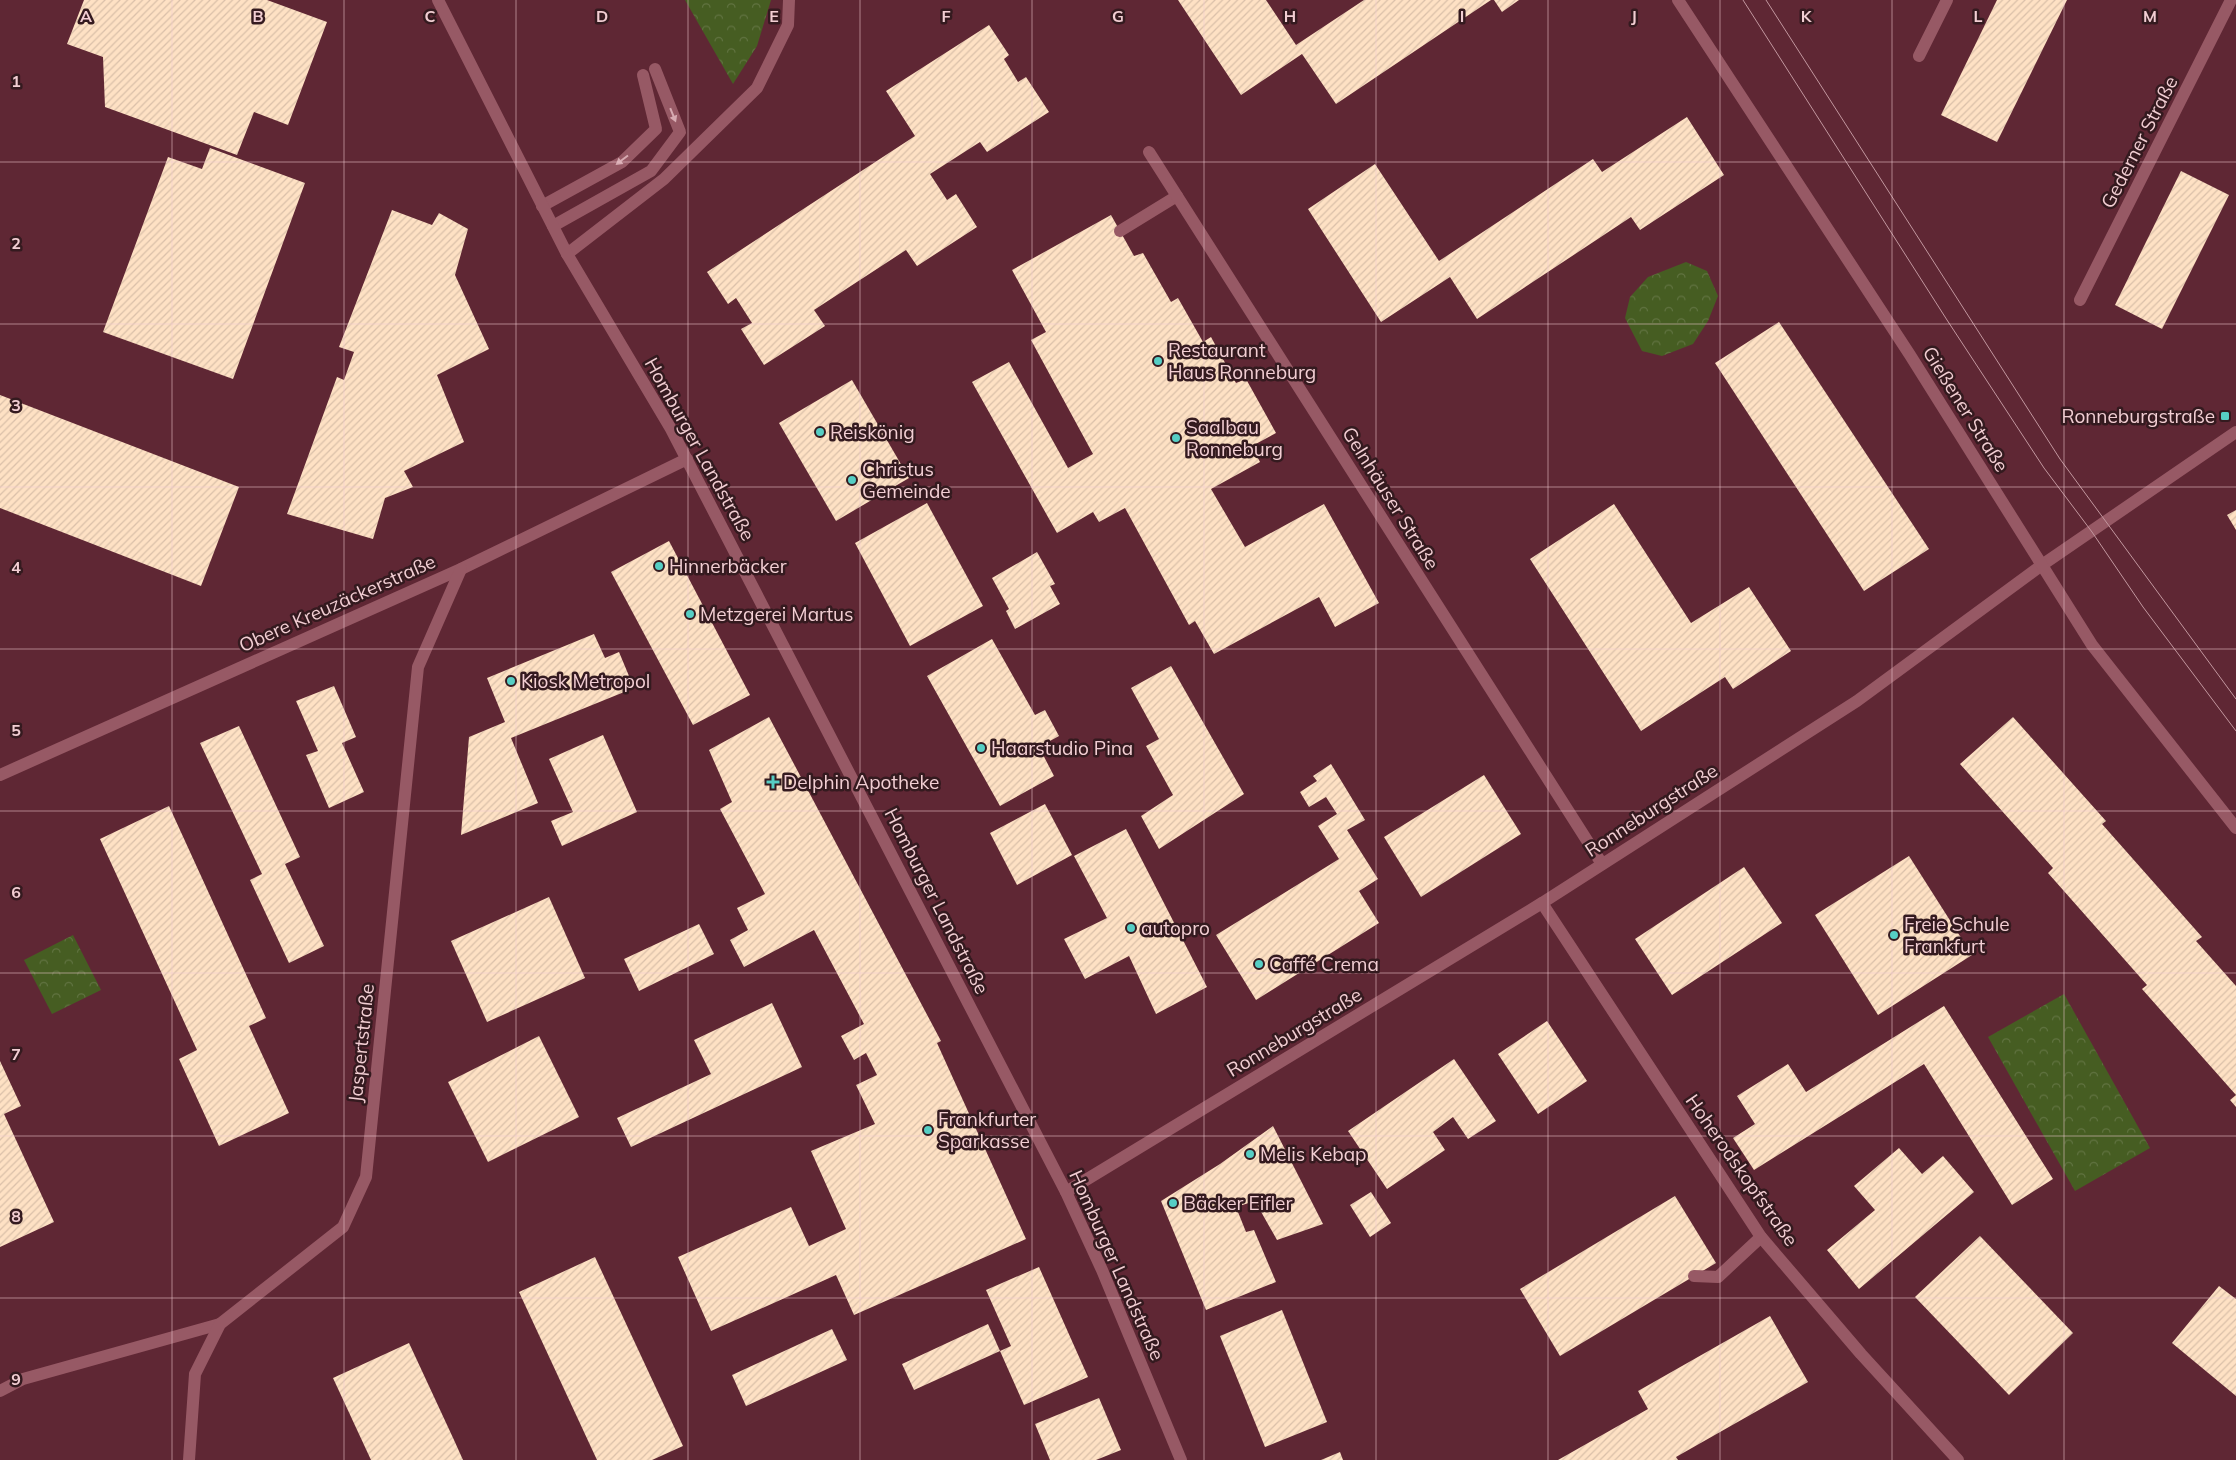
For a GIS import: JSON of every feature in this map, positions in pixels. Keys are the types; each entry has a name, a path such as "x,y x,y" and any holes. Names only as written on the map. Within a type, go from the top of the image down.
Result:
{"street":[{"name":"Homburger Landstraße","path":"438,0 567,254 687,459 1066,1192 1102,1270 1181,1460"},
{"path":"567,254 664,179 757,88 788,25 789,0"},
{"name":"Gießener Straße","path":"1678,0 1910,355 2092,646 2236,828"},
{"path":"1919,56 1947,0"},
{"name":"Gederner Straße","path":"2080,300 2232,0"},
{"path":"553,226 651,171 680,132 655,69"},
{"path":"542,206 622,162 656,129 643,75"},
{"name":"Gelnhäuser Straße","path":"1148,152 1602,864"},
{"path":"1120,231 1177,196"},
{"name":"Ronneburgstraße","path":"1066,1192 1542,903 1857,701 2042,566 2236,432"},
{"name":"Obere Kreuzäckerstraße","path":"0,775 461,569 687,459"},
{"name":"Jaspertstraße","path":"189,1460 195,1374 220,1324 343,1227 366,1177 418,667 461,569"},
{"name":"Hoherodskopfstraße","path":"1542,903 1761,1237 1861,1354 1958,1460"},
{"path":"1694,1276 1718,1277 1761,1237"},
{"path":"0,1390 23,1379 220,1324"}],"green space":[{"path":"685,0 771,0 757,46 733,84"},
{"path":"1686,262 1707,271 1718,296 1708,321 1693,344 1662,356 1642,351 1625,318 1630,297 1648,277"},
{"path":"73,935 101,990 52,1014 24,960"},
{"path":"2064,994 2150,1148 2075,1191 1988,1037"}],"building":[{"path":"84,0 267,0 327,22 288,125 254,112 237,155 105,107 103,57 67,44"},
{"path":"1178,0 1266,0 1296,45 1364,0 1491,0 1336,104 1302,54 1241,95"},
{"path":"1494,0 1519,0 1502,12"},
{"path":"1997,0 2067,0 1997,142 1941,115"},
{"path":"989,25 1009,55 1004,59 1018,82 1026,77 1049,112 987,152 980,142 930,174 947,200 956,194 977,227 917,266 906,250 814,310 825,326 764,365 741,329 752,323 736,298 728,304 707,272 915,136 886,91"},
{"path":"1687,117 1724,175 1640,230 1631,217 1477,319 1450,277 1381,322 1308,209 1375,164 1439,261 1593,159 1602,172"},
{"path":"210,148 305,183 233,379 103,332 168,157 202,169"},
{"path":"2181,171 2229,195 2162,329 2115,305"},
{"path":"392,210 432,225 439,213 468,229 455,275 489,349 437,375 464,442 404,471 413,487 385,498 373,539 287,514 337,377 344,380 354,352 339,347"},
{"name":"Saalbau Ronneburg","path":"1111,215 1134,256 1143,253 1171,302 1178,298 1203,342 1211,337 1236,383 1246,379 1276,433 1252,446 1260,462 1211,489 1245,547 1324,504 1379,603 1335,627 1319,597 1214,654 1195,621 1189,625 1125,508 1099,522 1093,512 1057,533 972,382 1009,362 1068,468 1093,454 1031,340 1046,332 1012,270"},
{"path":"1779,322 1929,549 1864,591 1715,363"},
{"path":"852,380 909,478 836,521 779,423"},
{"path":"0,395 239,487 201,586 0,508"},
{"path":"927,503 983,606 910,646 855,543"},
{"path":"1614,504 1691,623 1749,587 1791,651 1733,689 1725,677 1641,731 1530,559"},
{"path":"2236,510 2236,530 2227,515"},
{"path":"669,541 750,695 693,725 611,572"},
{"path":"1037,552 1055,584 1050,586 1060,604 1015,629 1006,611 1009,609 992,578"},
{"path":"594,634 605,658 619,652 634,688 511,738 538,803 461,835 469,737 505,722 487,678"},
{"path":"992,639 1035,715 1045,710 1059,736 1039,747 1054,776 1000,806 927,676"},
{"path":"1171,666 1244,794 1159,849 1141,816 1173,795 1146,746 1159,739 1131,688"},
{"path":"334,686 356,737 342,743 364,792 329,808 306,755 318,751 296,701"},
{"path":"769,717 941,1041 937,1043 1026,1239 854,1315 836,1275 711,1331 678,1257 791,1207 809,1246 846,1229 811,1151 875,1124 856,1085 877,1075 866,1053 854,1060 841,1036 864,1024 814,930 744,967 730,940 748,930 737,908 765,894 720,809 732,802 709,750"},
{"path":"2013,717 2106,821 2102,824 2202,937 2196,941 2236,986 2236,1095 2142,989 2147,985 2048,873 2053,868 1960,764"},
{"path":"239,726 300,857 285,864 324,946 289,963 250,880 262,874 200,743"},
{"path":"603,735 637,812 562,846 551,821 573,812 549,759"},
{"path":"1331,764 1365,820 1347,830 1378,879 1359,891 1379,923 1256,1000 1216,935 1339,859 1318,826 1337,814 1326,797 1309,807 1300,792 1317,781 1313,776"},
{"path":"1484,775 1521,834 1421,897 1384,837"},
{"path":"1045,804 1072,855 1017,885 990,833"},
{"path":"169,806 266,1018 249,1026 289,1113 219,1146 179,1059 197,1050 100,839"},
{"name":"autopro","path":"1126,829 1207,987 1156,1014 1129,956 1085,979 1064,939 1107,918 1074,856"},
{"name":"Freie Schule Frankfurt","path":"1909,856 1972,955 1878,1015 1815,915"},
{"path":"1744,867 1782,923 1672,995 1635,939"},
{"path":"549,897 585,978 487,1022 451,941"},
{"path":"699,924 714,954 639,991 624,959"},
{"path":"772,1003 802,1067 631,1147 617,1118 711,1074 694,1040"},
{"path":"1944,1006 2053,1179 2012,1205 1924,1064 1754,1170 1733,1138 1755,1124 1737,1096 1788,1064 1806,1092"},
{"path":"1547,1021 1587,1081 1538,1114 1498,1054"},
{"path":"539,1036 579,1117 488,1162 448,1082"},
{"path":"1454,1059 1496,1121 1468,1139 1453,1117 1433,1132 1445,1150 1387,1189 1348,1131"},
{"path":"0,1061 21,1106 4,1114 54,1222 0,1247"},
{"path":"2236,1095 2236,1107 2230,1100"},
{"path":"1273,1126 1323,1224 1277,1240 1255,1201 1236,1207 1246,1232 1254,1230 1276,1282 1206,1310 1161,1201 1220,1164"},
{"path":"1899,1148 1922,1174 1943,1156 1974,1192 1859,1289 1827,1250 1875,1210 1854,1186"},
{"path":"1371,1192 1391,1223 1370,1237 1350,1205"},
{"path":"1675,1196 1716,1263 1560,1356 1520,1289"},
{"path":"1980,1236 2073,1333 2009,1395 1915,1297"},
{"path":"595,1257 683,1446 652,1460 597,1460 519,1292"},
{"path":"1039,1267 1088,1377 1024,1405 1000,1351 1011,1346 986,1290"},
{"path":"2219,1286 2236,1299 2236,1396 2172,1343"},
{"path":"1282,1310 1327,1422 1265,1447 1220,1336"},
{"path":"1770,1316 1808,1382 1676,1457 1678,1460 1558,1460 1648,1409 1638,1391"},
{"path":"988,1324 1000,1351 914,1390 902,1364"},
{"path":"832,1329 847,1360 746,1406 732,1375"},
{"path":"409,1343 463,1460 371,1460 333,1378"},
{"path":"1099,1398 1121,1450 1096,1460 1050,1460 1035,1424"},
{"path":"1340,1452 1343,1460 1321,1460"}],"tram line":[{"path":"1743,0 1947,320 2044,468 2092,532 2143,607 2236,731"},
{"path":"1766,0 2060,459 2236,699"}],"place":[{"name":"Restaurant Haus Ronneburg","path":"1158,361"},
{"name":"Ronneburgstraße","path":"2225,416"},
{"name":"Reiskönig","path":"820,432"},
{"name":"Saalbau Ronneburg","path":"1176,438"},
{"name":"Christus Gemeinde","path":"852,480"},
{"name":"Hinnerbäcker","path":"659,566"},
{"name":"Metzgerei Martus","path":"690,614"},
{"name":"Kiosk Metropol","path":"511,681"},
{"name":"Haarstudio Pina","path":"981,748"},
{"name":"Delphin Apotheke","path":"773,782"},
{"name":"autopro","path":"1131,928"},
{"name":"Freie Schule Frankfurt","path":"1894,935"},
{"name":"Caffé Crema","path":"1259,964"},
{"name":"Frankfurter Sparkasse","path":"928,1130"},
{"name":"Melis Kebap","path":"1250,1154"},
{"name":"Bäcker Eifler","path":"1173,1203"}]}
